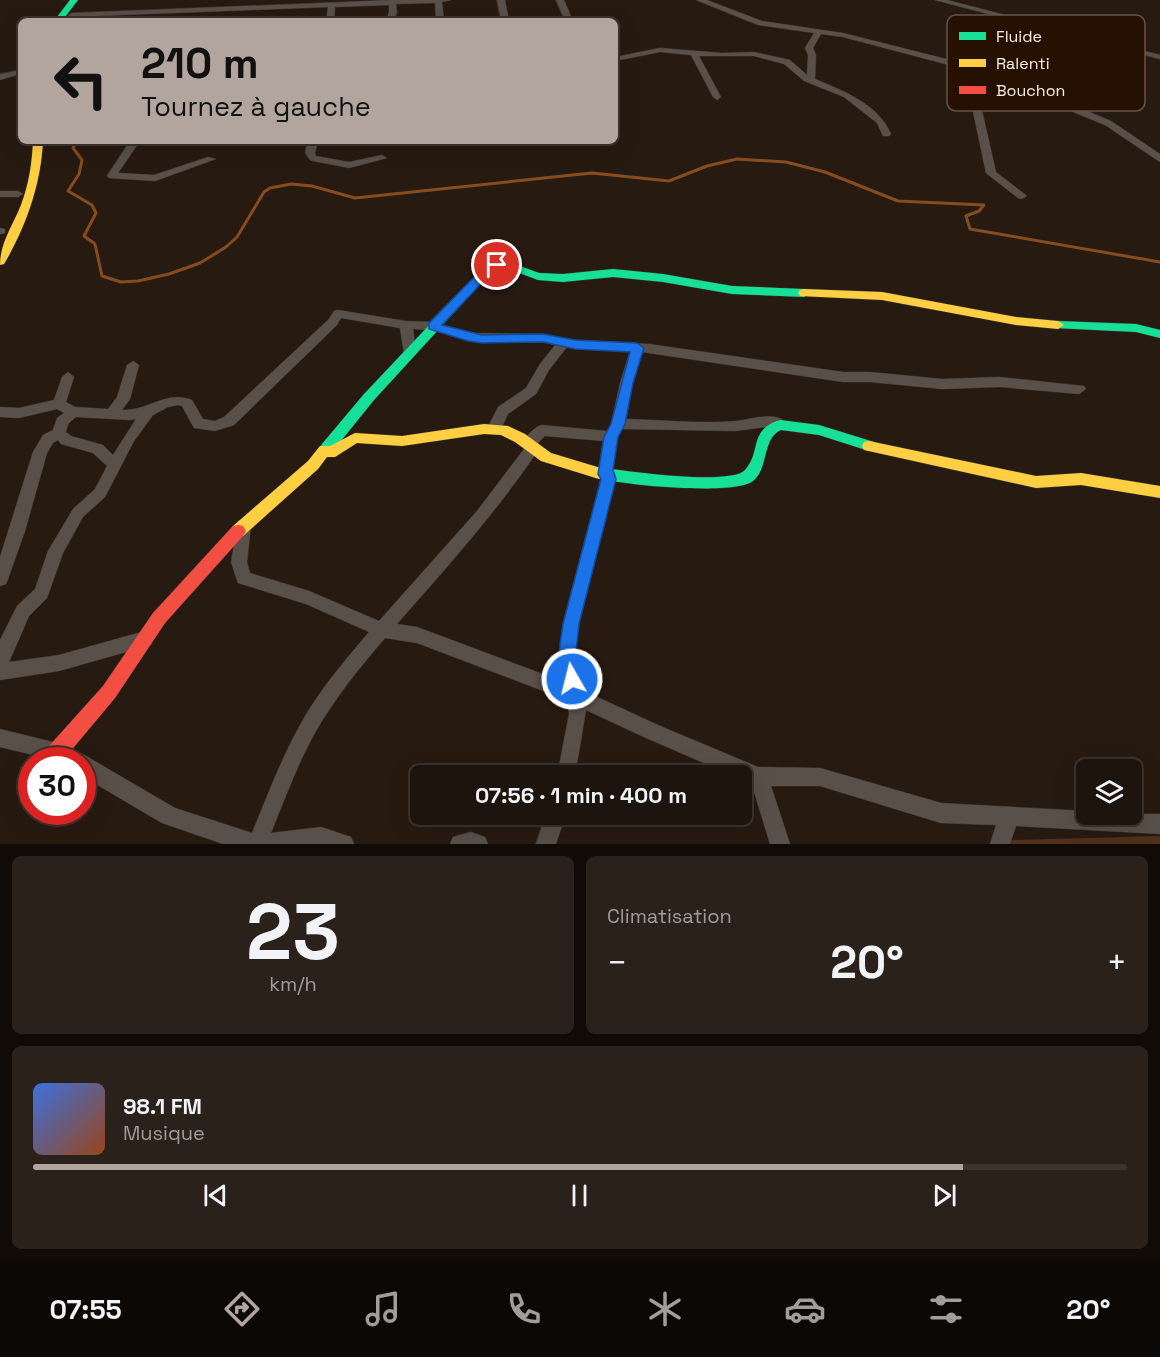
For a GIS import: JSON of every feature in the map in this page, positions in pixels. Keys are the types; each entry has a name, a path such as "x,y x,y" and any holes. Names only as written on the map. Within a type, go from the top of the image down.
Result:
{"street":[{"path":"60,18 74,0"},
{"path":"69,18 83,0"},
{"path":"135,18 147,0"},
{"path":"200,18 208,0"},
{"path":"438,0 440,18"},
{"path":"69,18 447,0"},
{"path":"501,0 504,18"},
{"path":"560,0 568,18"},
{"path":"700,0 755,21 843,35 947,62"},
{"path":"939,0 997,15"},
{"path":"391,18 392,3"},
{"path":"331,18 333,5"},
{"path":"811,81 812,55 809,48 818,32"},
{"path":"618,58 660,50 764,56 787,62 811,81 847,95 881,122 886,134"},
{"path":"694,53 717,97"},
{"path":"1145,53 1160,57"},
{"path":"0,77 18,73"},
{"path":"978,111 991,173 1022,196"},
{"path":"1080,111 1108,123 1149,149 1160,159"},
{"path":"0,232 18,194 26,162 26,144"},
{"path":"0,262 31,194 37,172 38,144"},
{"path":"134,144 129,153 115,167 112,176 155,178 211,159"},
{"path":"312,144 310,153 313,158 349,165 382,158"},
{"path":"0,194 18,194"},
{"path":"61,747 109,692 159,618 243,525 313,465 434,326 490,267 497,265 516,268 538,276 563,278 614,273 663,278 732,290 882,296 1016,321 1077,327 1136,328 1160,334"},
{"path":"0,412 19,413 59,404 73,412 129,415 149,411 164,403 179,400 187,403 200,423 215,426 229,421 333,322 338,314 406,325 434,326 468,337 543,338 637,348 843,377 870,377 942,384 1000,382 1079,389"},
{"path":"406,325 410,354"},
{"path":"494,429 496,420 503,411 531,391 548,360 553,353 561,349 564,342"},
{"path":"568,765 578,714 567,652 571,624 601,512 611,437 618,424 626,383 637,348"},
{"path":"111,414 123,399 134,365"},
{"path":"59,404 68,377"},
{"path":"0,662 23,611 41,593 56,551 78,513 100,493 129,438 149,411"},
{"path":"0,579 40,452 48,439 59,433 62,422 73,412"},
{"path":"618,424 735,426 766,422 779,423 827,432 886,451 1036,482 1081,479 1160,492"},
{"path":"325,450 330,453 355,438 402,441 494,429 511,433 546,457 568,465 607,474 708,482 741,481 755,469 766,435 779,423"},
{"path":"256,844 299,744 321,708 363,651 471,532 542,430 611,437"},
{"path":"59,433 66,440 98,449 116,466"},
{"path":"243,525 239,562 244,578 309,598 383,630 417,635 451,647 576,696 652,732 758,776 820,777 941,813 1160,824"},
{"path":"0,672 59,663 145,639"},
{"path":"0,738 37,747"},
{"path":"96,773 169,816 256,844 321,837 344,844"},
{"path":"758,776 780,844"},
{"path":"1000,844 1009,817"},
{"path":"546,844 552,825"},
{"path":"460,844 471,842 478,844"}],"shaded area":[{"path":"1160,836 1160,844 1010,844 1012,840"}],"waterway":[{"path":"75,144 73,148 82,160 79,174 68,191 92,205 96,213 84,236 95,244 102,276 121,282 138,281 169,274 200,263 226,247 237,237 264,192 270,188 291,184 312,186 355,198 592,173 669,181 707,166 737,159 786,162 825,172 898,201 984,205 979,211 966,216 970,229 1160,262"}],"traffic: fast":[{"path":"60,18 74,0"},
{"path":"327,448 369,397 490,267 497,265 516,268 538,276 563,278 613,273 663,278 732,290 804,293"},
{"path":"1058,325 1136,328 1160,334"},
{"path":"599,473 693,482 740,481 753,471 767,433 780,425 819,430 869,446"}],"traffic: slow":[{"path":"0,262 21,218 31,189 38,144"},
{"path":"804,293 882,296 1016,321 1058,325"},
{"path":"238,531 313,465 325,450 330,453 355,438 402,441 484,429 503,430 520,438 546,457 599,473"},
{"path":"869,446 1036,482 1081,479 1160,492"}],"traffic: jam":[{"path":"61,747 109,692 159,618 238,531"}],"route":[{"path":"497,265 490,267 472,289 434,326 482,339 543,338 575,344 637,348 626,383 618,424 611,437 605,474 609,474 609,479 571,624 567,652 572,679"}]}
